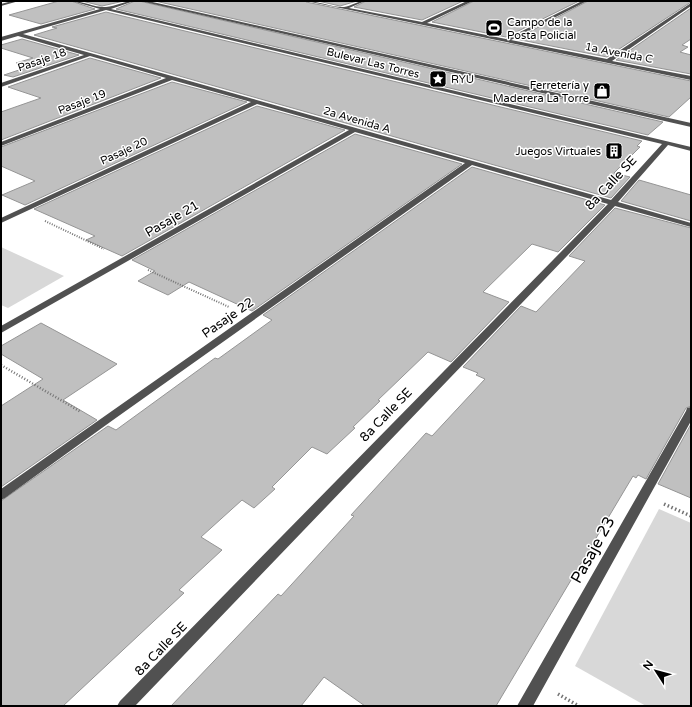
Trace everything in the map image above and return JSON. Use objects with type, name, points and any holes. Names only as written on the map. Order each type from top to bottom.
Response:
[{"type":"street","points":[[1,5],[17,1]]},
{"type":"street","name":"Bulevar Las Torres","points":[[74,1],[691,149]]},
{"type":"street","points":[[1,39],[132,1]]},
{"type":"street","name":"Bulevar Las Torres","points":[[142,1],[689,123]]},
{"type":"street","name":"1a Avenida C","points":[[308,1],[691,78]]},
{"type":"street","points":[[345,8],[363,1]]},
{"type":"street","points":[[422,24],[471,1]]},
{"type":"street","points":[[506,41],[585,1]]},
{"type":"street","points":[[608,61],[691,4]]},
{"type":"street","name":"2a Avenida A","points":[[17,34],[691,225]]},
{"type":"street","name":"Pasaje 18","points":[[1,85],[89,55]]},
{"type":"street","name":"Pasaje 19","points":[[1,144],[171,78]]},
{"type":"street","name":"Pasaje 20","points":[[1,220],[256,102]]},
{"type":"street","name":"Pasaje 21","points":[[1,330],[354,130]]},
{"type":"street","name":"8a Calle SE","points":[[125,706],[521,296],[613,203],[666,143]]},
{"type":"street","name":"Pasaje 22","points":[[1,495],[470,163]]},
{"type":"street","name":"Pasaje 23","points":[[526,706],[691,411]]},
{"type":"path","points":[[1,365],[100,424]]},
{"type":"path","points":[[643,495],[691,516]]},
{"type":"shaded area","points":[[1,247],[64,276],[8,308],[1,305]]},
{"type":"shaded area","points":[[659,509],[691,523],[691,706],[646,706],[575,666]]},
{"type":"building","points":[[59,1],[71,1],[95,9],[41,24],[9,15]]},
{"type":"building","points":[[82,1],[124,1],[102,6]]},
{"type":"building","points":[[135,1],[663,122],[648,135],[116,9]]},
{"type":"building","points":[[155,1],[305,1],[691,81],[691,97],[669,117]]},
{"type":"building","points":[[318,1],[357,1],[340,6]]},
{"type":"building","points":[[366,1],[463,1],[422,20],[354,7]]},
{"type":"building","points":[[474,1],[579,1],[506,37],[432,22]]},
{"type":"building","points":[[588,1],[691,2],[607,57],[516,39]]},
{"type":"building","points":[[691,8],[691,39],[682,45],[688,47],[680,52],[691,55],[691,74],[616,60]]},
{"type":"building","points":[[106,12],[642,141],[637,146],[640,147],[614,173],[630,177],[611,198],[34,35],[57,28],[52,27]]},
{"type":"building","points":[[22,39],[79,55],[13,77],[4,75],[28,67],[16,63],[33,58],[1,48],[1,45]]},
{"type":"building","points":[[90,58],[161,78],[1,140],[1,112],[41,98],[8,87]]},
{"type":"building","points":[[172,82],[247,102],[25,205],[2,195],[35,181],[1,166],[1,147]]},
{"type":"building","points":[[257,106],[345,130],[122,256],[86,240],[95,236],[34,209]]},
{"type":"building","points":[[355,134],[462,164],[252,311],[189,282],[168,295],[138,281],[155,271],[132,260]]},
{"type":"building","points":[[472,167],[605,205],[558,252],[532,244],[483,292],[509,302],[451,362],[428,352],[378,400],[380,401],[353,427],[355,428],[327,454],[312,447],[272,487],[275,489],[254,508],[242,500],[201,537],[222,550],[179,590],[184,593],[63,706],[1,706],[1,501],[108,426],[116,430],[215,358],[218,359],[272,320],[263,315]]},
{"type":"building","points":[[639,180],[691,195],[691,221],[621,201]]},
{"type":"building","points":[[615,208],[691,228],[691,406],[686,408],[646,479],[638,475],[636,478],[633,476],[496,706],[365,706],[324,677],[301,706],[171,706],[278,594],[281,596],[354,516],[351,515],[426,433],[432,436],[485,379],[476,375],[478,373],[463,367],[521,306],[536,312],[585,261],[569,256]]},
{"type":"building","points":[[41,323],[117,364],[63,400],[97,420],[1,487],[1,406],[43,379],[1,354],[1,346]]},
{"type":"building","points":[[691,424],[691,498],[658,484]]},
{"type":"place","name":"Campo de la Posta Policial","points":[[494,28]]},
{"type":"place","name":"RYU","points":[[438,79]]},
{"type":"place","name":"Ferretería y Maderera La Torre","points":[[602,91]]},
{"type":"place","name":"Juegos Virtuales","points":[[614,151]]}]
